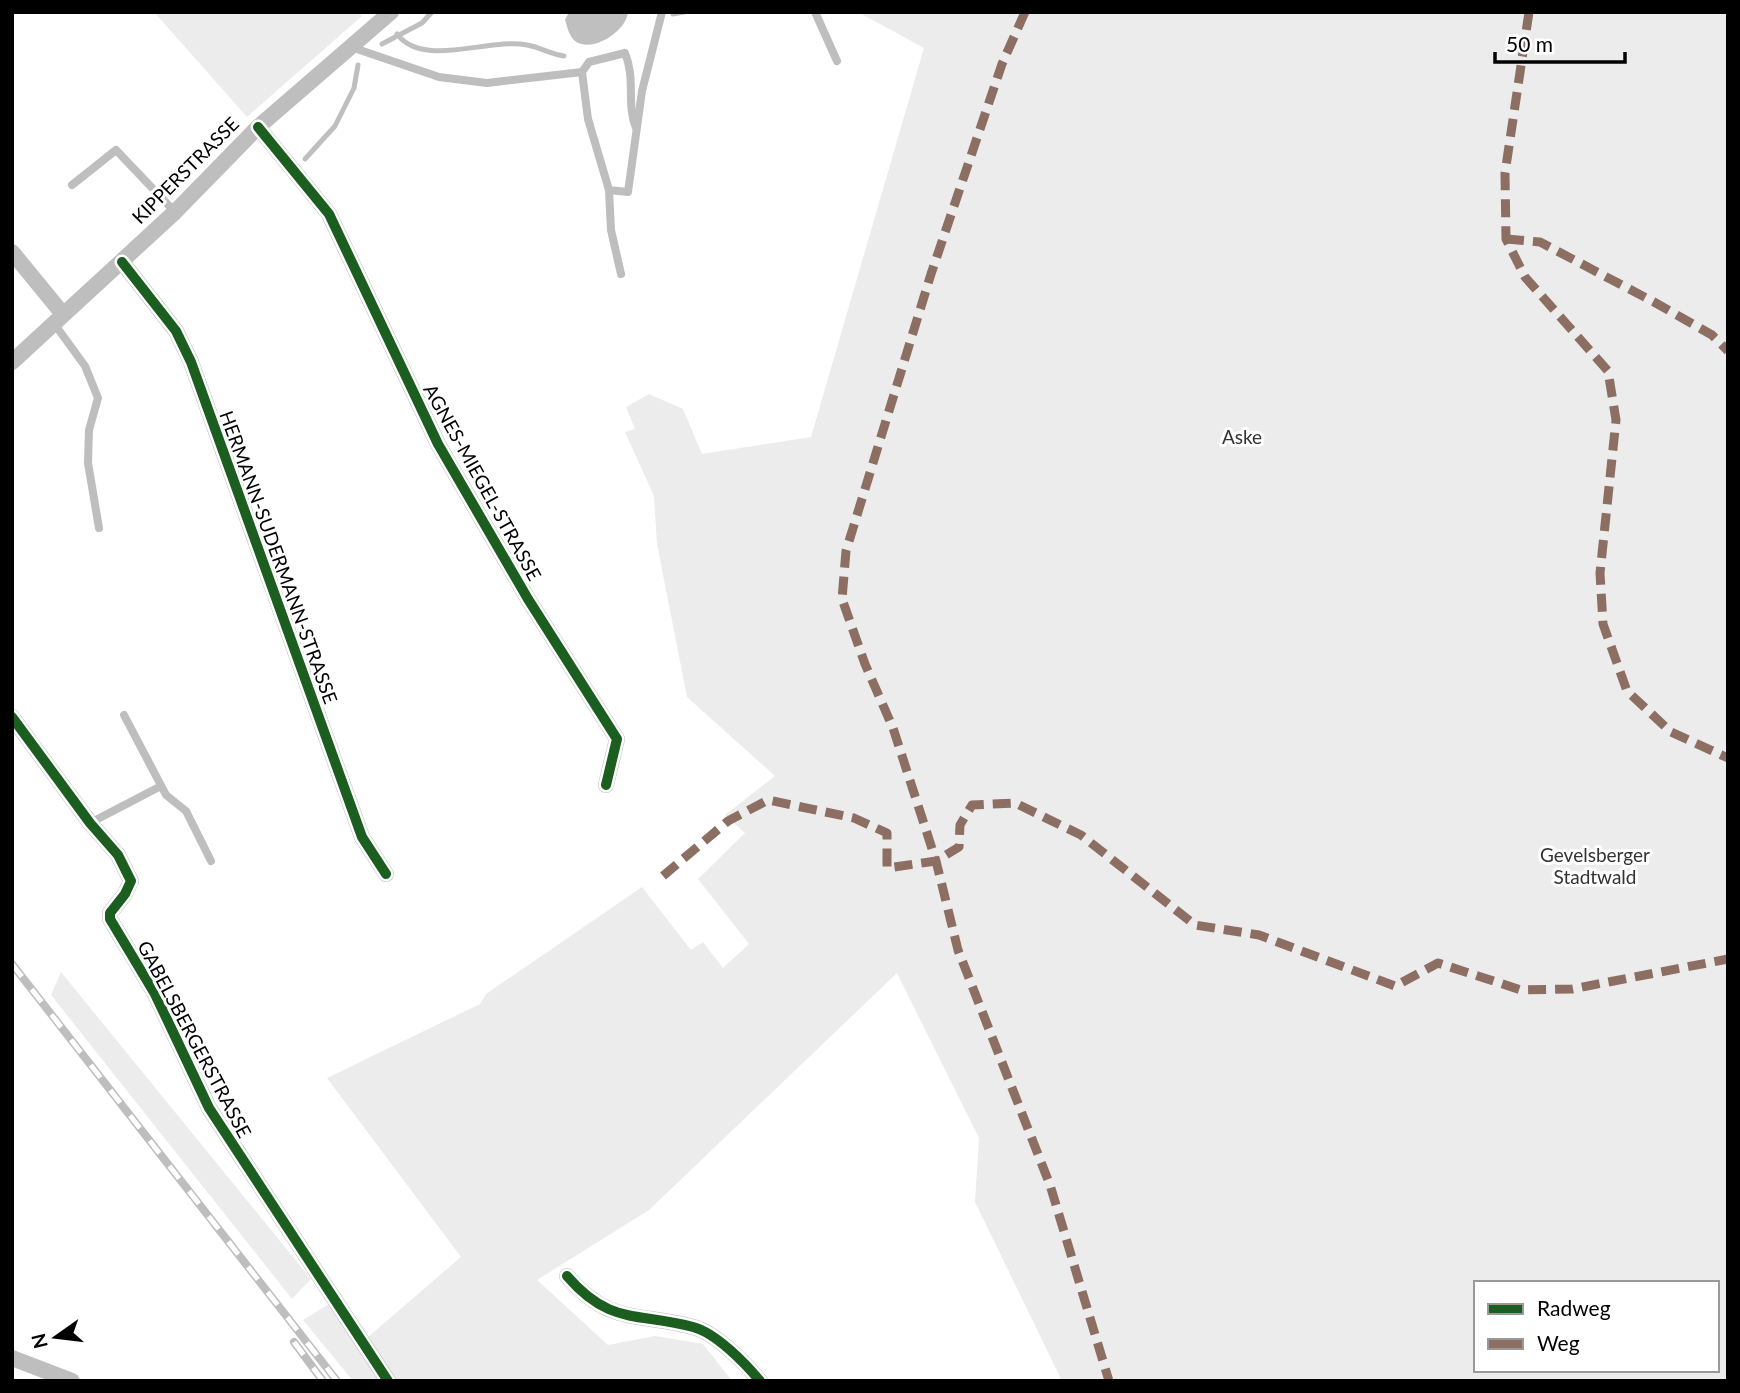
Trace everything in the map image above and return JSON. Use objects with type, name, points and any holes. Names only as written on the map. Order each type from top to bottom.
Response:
[{"type":"street","name":"KIPPERSTRASSE","points":[[12,362],[57,317],[122,262],[175,212],[258,127],[391,12]]},
{"type":"street","name":"AGNES-MIEGEL-STRASSE","points":[[258,127],[329,215],[438,443],[528,599],[617,739],[606,785]]},
{"type":"street","points":[[12,252],[57,317]]},
{"type":"street","name":"HERMANN-SUDERMANN-STRASSE","points":[[122,262],[176,331],[191,362],[362,837],[386,874]]},
{"type":"street","name":"GABELSBERGERSTRASSE","points":[[12,717],[90,822],[118,855],[131,881],[125,894],[110,913],[110,919],[155,994],[209,1108],[388,1381]]},
{"type":"street","points":[[567,1276],[586,1298],[632,1318],[696,1327],[739,1357],[760,1381]]},
{"type":"street","points":[[12,1358],[72,1381]]},
{"type":"lane","points":[[609,190],[628,192],[642,91],[662,12]]},
{"type":"lane","points":[[815,12],[837,61]]},
{"type":"lane","points":[[351,47],[439,77],[487,83],[582,72]]},
{"type":"lane","points":[[621,274],[611,230],[609,190],[588,119],[582,72],[589,62],[625,54],[632,77],[630,114],[637,130]]},
{"type":"lane","points":[[72,185],[116,150],[175,212]]},
{"type":"lane","points":[[57,317],[85,366],[98,398],[89,430],[88,463],[99,528]]},
{"type":"lane","points":[[124,715],[166,795],[186,811],[211,861]]},
{"type":"lane","points":[[90,822],[161,786]]},
{"type":"green space","points":[[154,12],[357,12],[362,16],[247,117]]},
{"type":"green space","name":"Aske","points":[[858,12],[1728,12],[1728,1381],[1062,1381],[975,1202],[979,1138],[897,973],[649,1210],[537,1280],[608,1345],[655,1336],[703,1344],[732,1381],[353,1381],[303,1320],[329,1304],[360,1344],[461,1257],[327,1078],[480,1004],[486,994],[642,887],[691,950],[703,942],[723,968],[749,944],[698,879],[745,833],[725,815],[775,776],[687,697],[657,544],[654,496],[625,432],[635,429],[626,407],[649,394],[683,409],[702,454],[811,437],[924,48]]},
{"type":"green space","points":[[61,972],[311,1279],[292,1299],[51,995]]},
{"type":"shaded area","points":[[569,12],[628,12],[616,33],[599,42],[582,44],[575,41],[568,31],[565,20]]},
{"type":"waterway","points":[[382,44],[422,23],[432,12]]},
{"type":"waterway","points":[[673,14],[684,12]]},
{"type":"waterway","points":[[397,34],[409,44],[423,49],[458,50],[512,44],[532,46],[564,56]]},
{"type":"waterway","points":[[305,159],[335,126],[354,88],[358,65]]},
{"type":"railway","points":[[12,964],[337,1381]]},
{"type":"railway","points":[[294,1342],[323,1381]]},
{"type":"marked path","points":[[1025,12],[1002,64],[931,274],[846,551],[842,599],[865,664],[893,728],[936,861],[958,950],[1050,1185],[1109,1381]]},
{"type":"marked path","points":[[1529,12],[1505,173],[1506,239],[1525,277],[1608,371],[1616,420],[1600,573],[1603,624],[1627,691],[1671,732],[1728,758]]},
{"type":"marked path","points":[[1506,239],[1540,242],[1712,335],[1728,351]]},
{"type":"marked path","points":[[663,876],[728,821],[768,800],[854,818],[887,833],[887,868],[936,861],[959,847],[960,825],[972,805],[1015,803],[1081,835],[1195,925],[1259,935],[1395,986],[1438,963],[1521,990],[1572,989],[1728,959]]},
{"type":"cycle path","points":[[258,127],[329,214],[438,444],[528,599],[617,739],[606,785]]},
{"type":"cycle path","points":[[122,262],[176,331],[191,362],[362,837],[386,874]]},
{"type":"cycle path","points":[[12,717],[90,823],[118,855],[131,881],[125,894],[110,913],[110,919],[155,994],[209,1108],[388,1381]]},
{"type":"cycle path","points":[[567,1276],[597,1303],[611,1310],[702,1330],[730,1350],[760,1381]]},
{"type":"park label","name":"Gevelsberger Stadtwald","points":[[1595,865]]}]
